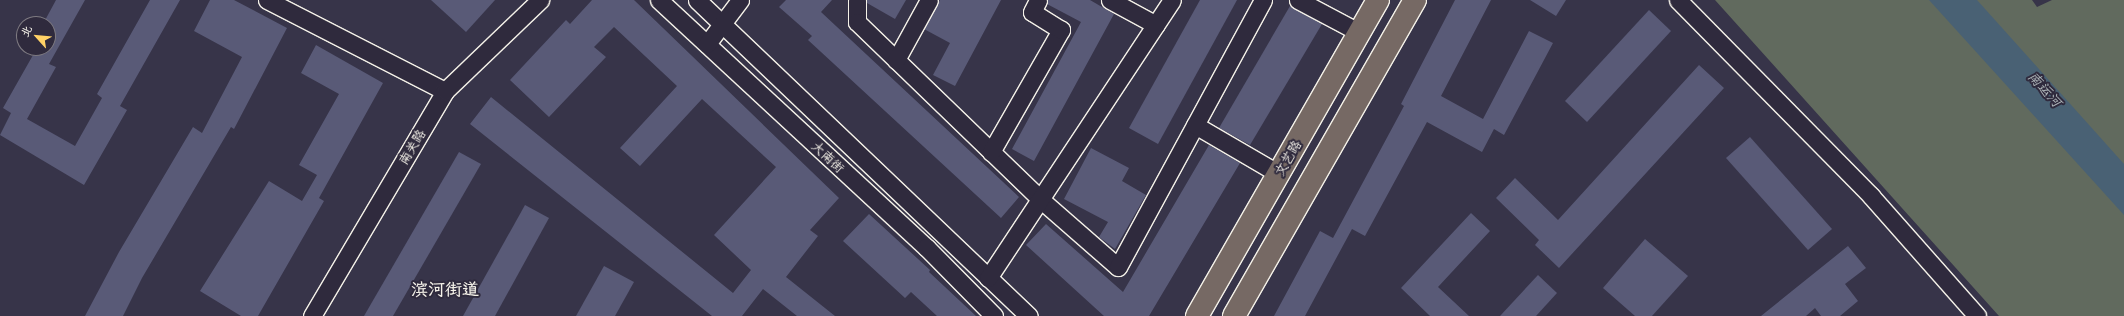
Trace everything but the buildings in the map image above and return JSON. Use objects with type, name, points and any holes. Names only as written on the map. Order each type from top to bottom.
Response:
[{"type":"main road","name":"文艺路","points":[[1198,316],[1378,0]]},
{"type":"main road","points":[[1234,316],[1415,0]]},
{"type":"street","points":[[267,0],[446,91]]},
{"type":"street","name":"南关路","points":[[312,316],[446,91],[540,0]]},
{"type":"street","name":"大南街","points":[[659,0],[926,247],[994,316]]},
{"type":"street","name":"大南街","points":[[697,0],[1029,316]]},
{"type":"street","points":[[707,44],[723,25],[740,0]]},
{"type":"street","points":[[857,0],[856,22],[1040,199],[1118,267],[1263,0]]},
{"type":"street","points":[[896,60],[929,0]]},
{"type":"street","points":[[991,152],[1061,30],[1032,12],[1038,0]]},
{"type":"street","points":[[1110,0],[1156,25]]},
{"type":"street","points":[[988,278],[1172,0]]},
{"type":"street","points":[[1298,0],[1360,33]]},
{"type":"street","points":[[1678,0],[1870,196],[1977,316]]},
{"type":"street","points":[[1195,125],[1279,174]]},
{"type":"green space","points":[[1715,0],[2032,0],[2037,7],[2052,0],[2124,0],[2124,316],[1999,316]]},
{"type":"water","name":"南运河","points":[[1929,0],[1977,0],[2124,164],[2124,215]]},
{"type":"district","name":"滨河街道","points":[[445,289]]}]
